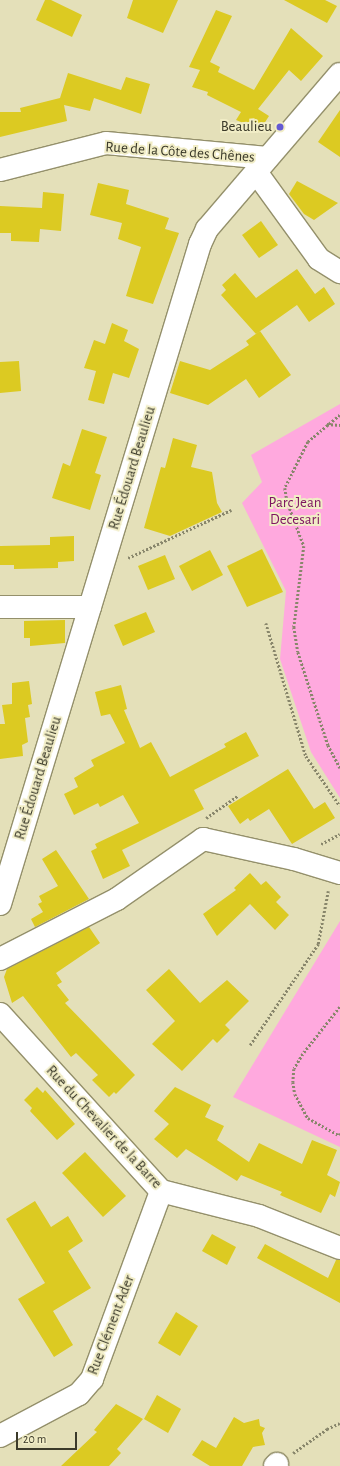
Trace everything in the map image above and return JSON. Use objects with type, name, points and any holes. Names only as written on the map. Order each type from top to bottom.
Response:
[{"type":"street","name":"Rue Édouard Beaulieu","points":[[0,904],[200,244],[207,229],[340,74]]},
{"type":"street","name":"Rue de la Côte des Chênes","points":[[0,170],[106,143],[262,165]]},
{"type":"street","points":[[262,165],[319,259],[340,272]]},
{"type":"street","points":[[0,607],[90,607]]},
{"type":"street","points":[[0,959],[117,899],[203,839],[294,859],[337,872]]},
{"type":"street","name":"Rue du Chevalier de la Barre","points":[[0,1014],[161,1191],[259,1216],[340,1248]]},
{"type":"street","name":"Rue Clément Ader","points":[[0,1436],[79,1394],[92,1379],[161,1191]]},
{"type":"path","points":[[340,415],[326,424],[308,442],[285,488],[287,501],[304,546],[294,627],[298,652],[328,746],[340,768]]},
{"type":"path","points":[[326,424],[340,425]]},
{"type":"path","points":[[101,570],[231,510]]},
{"type":"path","points":[[266,623],[306,756],[340,806]]},
{"type":"path","points":[[203,839],[199,823],[238,796]]},
{"type":"path","points":[[250,1045],[318,944],[337,872]]},
{"type":"path","points":[[340,1007],[303,1054],[294,1069],[292,1082],[300,1106],[308,1118],[339,1135],[340,1132]]},
{"type":"path","points":[[276,1465],[327,1429],[340,1423]]},
{"type":"green space","name":"Parc Jean Decesari","points":[[340,404],[340,798],[311,752],[280,659],[286,591],[242,503],[262,482],[251,455]]},
{"type":"green space","points":[[340,921],[340,1147],[233,1097]]},
{"type":"building","points":[[45,0],[51,0],[82,15],[72,37],[36,20]]},
{"type":"building","points":[[133,0],[178,0],[163,33],[127,18]]},
{"type":"building","points":[[284,0],[325,0],[337,6],[327,23]]},
{"type":"building","points":[[216,10],[232,16],[210,62],[220,67],[218,72],[254,90],[291,28],[323,56],[301,81],[289,70],[258,109],[269,116],[260,130],[236,120],[241,112],[207,95],[208,92],[192,87],[200,70],[189,67]]},
{"type":"building","points":[[68,73],[121,90],[126,77],[150,84],[141,114],[94,98],[90,111],[64,105],[67,121],[0,137],[0,112],[21,112],[20,108],[60,98]]},
{"type":"building","points":[[340,110],[340,157],[318,142]]},
{"type":"building","points":[[297,181],[338,203],[314,220],[304,214],[289,194]]},
{"type":"building","points":[[98,183],[129,190],[126,204],[169,218],[165,229],[179,233],[153,304],[126,296],[141,247],[118,239],[122,223],[90,215]]},
{"type":"building","points":[[43,192],[64,194],[61,231],[40,229],[39,242],[11,241],[11,233],[0,233],[0,206],[42,208]]},
{"type":"building","points":[[261,221],[278,245],[259,258],[242,235]]},
{"type":"building","points":[[297,269],[315,294],[324,287],[335,304],[309,322],[297,305],[256,334],[221,295],[226,290],[222,285],[235,273],[256,298]]},
{"type":"building","points":[[112,323],[128,330],[124,341],[139,349],[129,378],[113,373],[104,404],[88,400],[96,371],[84,368],[94,340],[105,344]]},
{"type":"building","points":[[260,331],[291,375],[259,398],[246,379],[208,405],[170,393],[180,361],[210,370],[249,345],[246,341]]},
{"type":"building","points":[[19,361],[21,391],[0,393],[0,362]]},
{"type":"building","points":[[82,429],[107,437],[95,473],[101,475],[90,510],[52,498],[63,463],[70,466]]},
{"type":"building","points":[[173,438],[197,445],[191,467],[212,472],[217,503],[222,512],[170,536],[144,528],[161,467],[165,468]]},
{"type":"building","points":[[74,536],[74,561],[58,562],[58,568],[14,569],[14,565],[0,565],[0,546],[50,545],[50,537]]},
{"type":"building","points":[[262,549],[283,592],[247,607],[227,566]]},
{"type":"building","points":[[210,550],[223,575],[192,591],[179,566]]},
{"type":"building","points":[[165,555],[175,579],[148,590],[138,566]]},
{"type":"building","points":[[146,612],[155,632],[123,646],[114,625]]},
{"type":"building","points":[[65,620],[65,643],[30,646],[30,638],[24,638],[24,621]]},
{"type":"building","points":[[29,681],[32,704],[28,705],[30,717],[25,718],[28,742],[22,745],[23,756],[0,759],[0,724],[5,724],[2,705],[12,704],[12,683]]},
{"type":"building","points":[[121,685],[127,709],[124,710],[140,748],[151,742],[170,777],[226,747],[224,744],[246,732],[259,756],[194,790],[204,809],[122,850],[130,866],[103,879],[91,851],[97,848],[95,844],[139,823],[123,795],[100,807],[98,803],[74,815],[64,794],[78,787],[74,778],[94,766],[91,760],[125,743],[110,714],[101,716],[95,692]]},
{"type":"building","points":[[288,769],[314,809],[325,802],[335,818],[292,844],[269,809],[250,821],[248,818],[240,824],[228,806]]},
{"type":"building","points":[[56,850],[89,899],[35,927],[31,919],[43,912],[38,904],[42,902],[39,896],[58,886],[42,859]]},
{"type":"building","points":[[250,873],[261,885],[266,881],[281,897],[276,902],[289,915],[275,930],[250,904],[217,936],[203,914],[236,890],[234,888]]},
{"type":"building","points":[[89,927],[100,943],[56,973],[62,982],[57,985],[69,1000],[65,1003],[135,1075],[116,1094],[114,1092],[109,1097],[92,1080],[98,1075],[76,1053],[71,1057],[23,996],[12,1003],[4,977],[7,969]]},
{"type":"building","points":[[169,969],[200,1003],[227,980],[249,1001],[225,1025],[230,1030],[217,1043],[213,1039],[182,1071],[152,1044],[175,1021],[146,990]]},
{"type":"building","points":[[37,1087],[43,1093],[45,1090],[75,1124],[57,1140],[30,1111],[32,1108],[24,1100]]},
{"type":"building","points":[[175,1087],[211,1105],[205,1117],[224,1126],[217,1140],[249,1162],[259,1143],[302,1164],[312,1140],[337,1150],[327,1175],[340,1182],[335,1197],[330,1194],[321,1213],[280,1195],[282,1192],[241,1175],[237,1181],[186,1149],[177,1158],[154,1139],[169,1124],[154,1111]]},
{"type":"building","points":[[85,1152],[126,1196],[103,1217],[62,1173]]},
{"type":"building","points":[[35,1201],[51,1227],[68,1216],[83,1241],[68,1251],[91,1288],[53,1311],[73,1345],[54,1357],[18,1299],[45,1283],[6,1219]]},
{"type":"building","points":[[212,1234],[236,1247],[227,1265],[202,1251]]},
{"type":"building","points":[[265,1244],[328,1278],[336,1260],[340,1260],[340,1303],[257,1258]]},
{"type":"building","points":[[176,1312],[198,1326],[180,1356],[158,1343]]},
{"type":"building","points":[[157,1395],[181,1409],[168,1433],[144,1419]]},
{"type":"building","points":[[116,1404],[143,1419],[117,1449],[121,1453],[109,1466],[61,1466],[97,1432],[94,1430]]},
{"type":"building","points":[[234,1417],[244,1423],[259,1419],[260,1426],[265,1428],[262,1433],[265,1445],[253,1447],[242,1466],[210,1466],[192,1455],[202,1440],[216,1448]]},
{"type":"place","name":"Beaulieu","points":[[280,127]]}]
